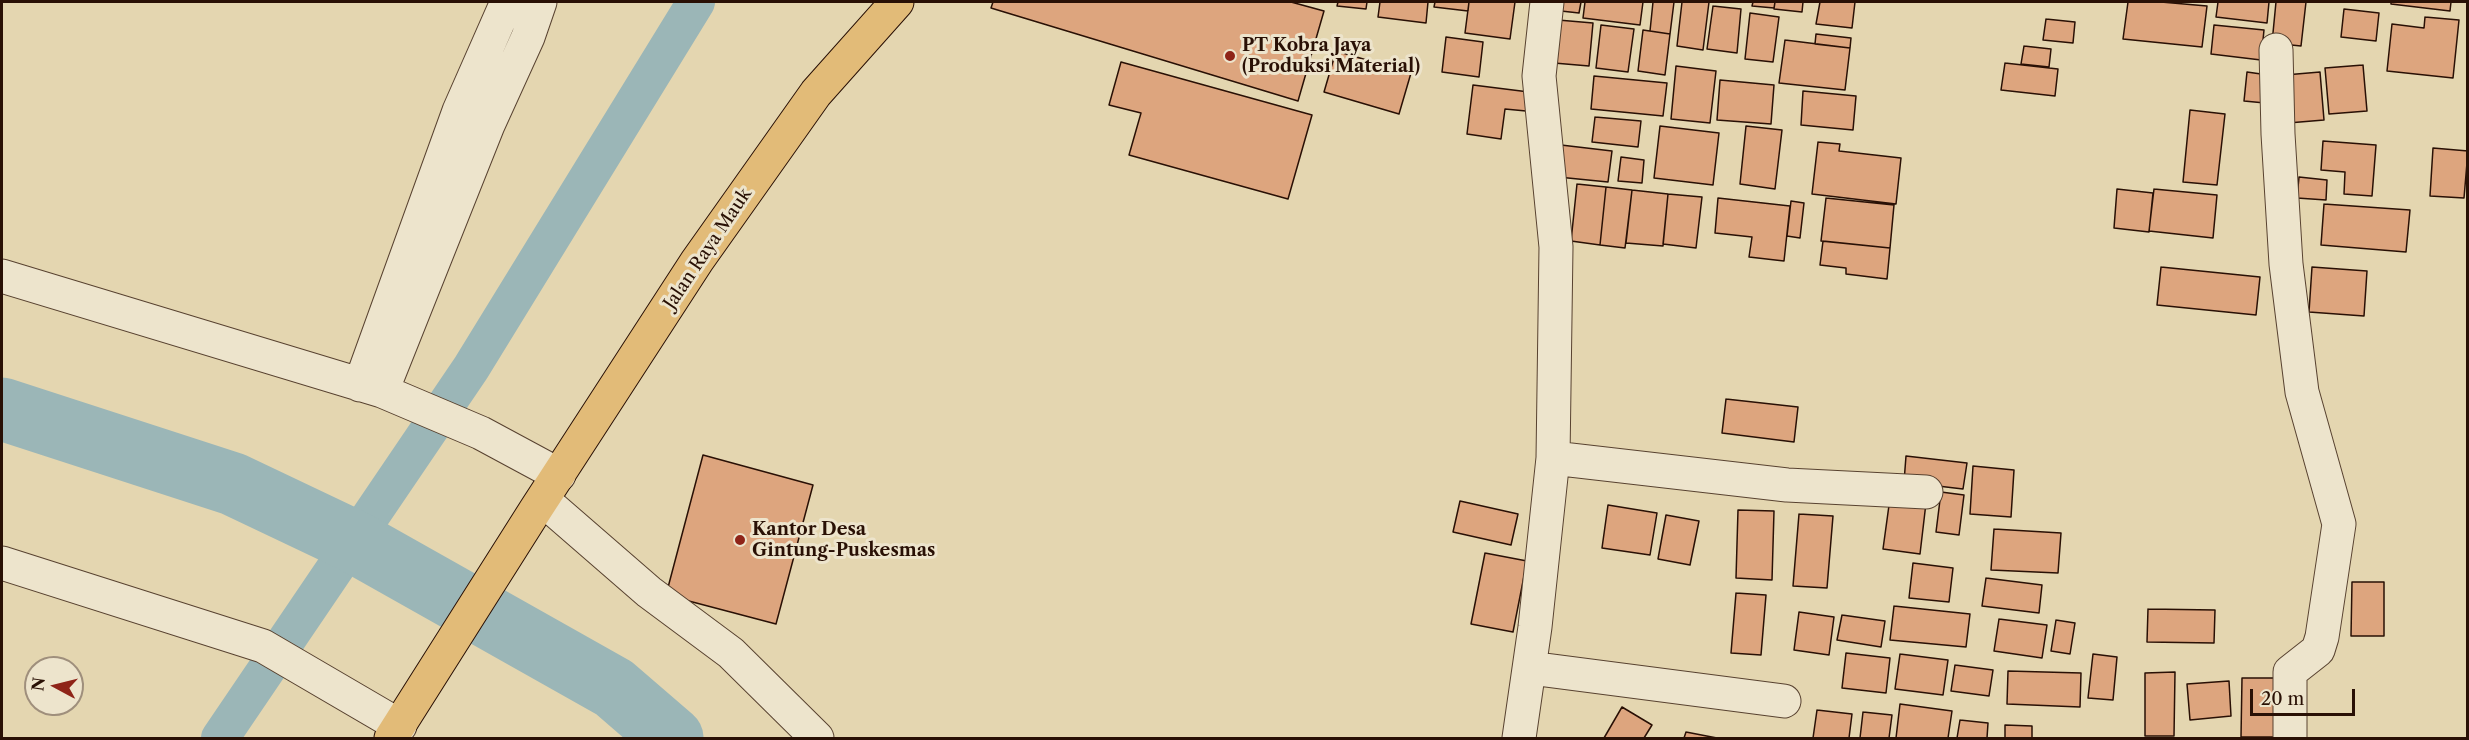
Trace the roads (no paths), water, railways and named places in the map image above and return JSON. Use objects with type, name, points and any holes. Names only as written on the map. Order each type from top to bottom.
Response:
[{"type":"main road","name":"Jalan Raya Mauk","points":[[400,725],[697,261],[816,93],[897,2]]},
{"type":"street","points":[[371,388],[459,111],[511,22],[540,2]]},
{"type":"street","points":[[1519,738],[1530,668],[1553,458],[1556,247],[1539,76],[1547,2]]},
{"type":"street","points":[[2276,50],[2278,134],[2286,264],[2302,392],[2339,524],[2322,637],[2318,650],[2290,672],[2290,738]]},
{"type":"street","points":[[2,276],[371,388],[420,406],[482,434],[649,592],[731,653],[817,738]]},
{"type":"street","points":[[1553,458],[1787,485],[1926,492]]},
{"type":"street","points":[[2,563],[263,646],[400,725]]},
{"type":"street","points":[[1530,668],[1784,701]]},
{"type":"waterway","points":[[220,738],[471,368],[696,2]]},
{"type":"waterway","points":[[2,409],[233,484],[353,541],[614,688],[672,738]]},
{"type":"place","name":"PT Kobra Jaya (Produksi Material)","points":[[1230,56]]},
{"type":"place","name":"Kantor Desa Gintung-Puskesmas","points":[[740,540]]}]
